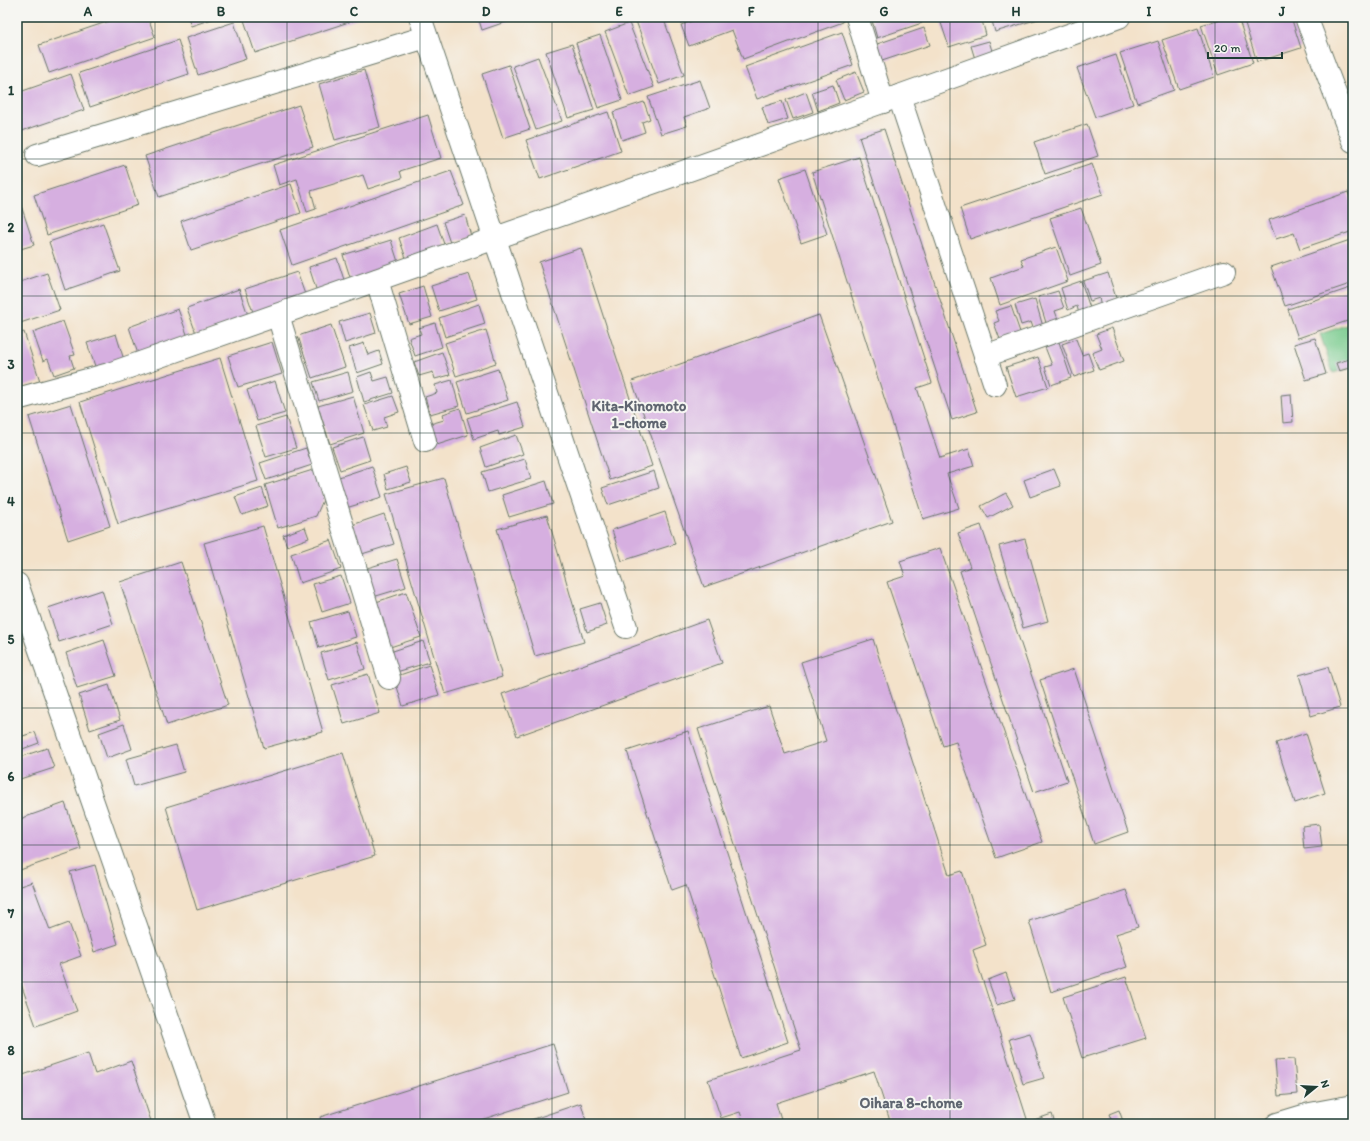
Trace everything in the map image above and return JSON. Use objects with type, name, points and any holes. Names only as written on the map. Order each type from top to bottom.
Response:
[{"type":"street","points":[[857,17],[891,99],[995,385]]},
{"type":"street","points":[[17,399],[109,374],[891,99],[1119,17]]},
{"type":"street","points":[[1306,17],[1353,141]]},
{"type":"street","points":[[37,155],[423,27],[626,627]]},
{"type":"street","points":[[985,356],[1224,272]]},
{"type":"street","points":[[377,280],[425,441]]},
{"type":"street","points":[[278,315],[389,678]]},
{"type":"street","points":[[17,584],[205,1124]]},
{"type":"street","points":[[1277,1124],[1310,1114],[1353,1106]]},
{"type":"green space","points":[[1353,323],[1353,367],[1333,373],[1320,334]]},
{"type":"building","points":[[121,17],[148,17],[155,37],[49,73],[39,45]]},
{"type":"building","points":[[188,17],[218,17],[191,26]]},
{"type":"building","points":[[253,17],[364,17],[255,53],[244,20]]},
{"type":"building","points":[[478,17],[520,17],[482,30]]},
{"type":"building","points":[[648,17],[663,17],[684,75],[659,84],[636,21]]},
{"type":"building","points":[[703,17],[841,17],[843,22],[743,59],[732,30],[689,46],[681,25]]},
{"type":"building","points":[[871,17],[920,17],[922,23],[877,38]]},
{"type":"building","points":[[939,17],[981,17],[986,35],[949,47]]},
{"type":"building","points":[[991,17],[1045,17],[995,32]]},
{"type":"building","points":[[1227,17],[1238,17],[1253,63],[1218,75],[1201,25]]},
{"type":"building","points":[[1243,17],[1291,17],[1301,48],[1257,62]]},
{"type":"building","points":[[234,22],[246,59],[198,75],[186,38]]},
{"type":"building","points":[[629,23],[654,87],[629,96],[605,32]]},
{"type":"building","points":[[924,28],[930,45],[882,61],[877,44]]},
{"type":"building","points":[[1198,28],[1214,77],[1179,89],[1162,40]]},
{"type":"building","points":[[842,32],[853,65],[757,99],[745,67]]},
{"type":"building","points":[[600,35],[622,100],[598,108],[576,43]]},
{"type":"building","points":[[178,40],[189,74],[90,107],[79,73]]},
{"type":"building","points":[[989,41],[993,54],[975,59],[971,46]]},
{"type":"building","points":[[1158,41],[1174,90],[1137,103],[1120,53]]},
{"type":"building","points":[[572,44],[594,110],[568,118],[546,52]]},
{"type":"building","points":[[1116,55],[1133,104],[1095,117],[1077,68]]},
{"type":"building","points":[[538,57],[562,121],[536,130],[513,66]]},
{"type":"building","points":[[509,65],[530,129],[503,138],[482,74]]},
{"type":"building","points":[[364,70],[380,127],[335,140],[319,84]]},
{"type":"building","points":[[856,72],[864,92],[844,100],[836,80]]},
{"type":"building","points":[[71,74],[84,110],[19,132],[17,125],[17,93]]},
{"type":"building","points":[[700,80],[710,108],[684,117],[687,126],[661,134],[648,97]]},
{"type":"building","points":[[833,85],[839,103],[818,111],[812,92]]},
{"type":"building","points":[[806,92],[813,112],[793,119],[786,100]]},
{"type":"building","points":[[782,101],[788,119],[768,125],[762,107]]},
{"type":"building","points":[[644,102],[650,119],[642,122],[645,132],[622,140],[613,112]]},
{"type":"building","points":[[299,105],[313,147],[159,197],[145,156]]},
{"type":"building","points":[[608,112],[621,151],[540,179],[526,140]]},
{"type":"building","points":[[428,115],[441,158],[400,171],[402,178],[368,189],[363,175],[311,191],[316,209],[307,212],[297,179],[279,185],[273,165]]},
{"type":"building","points":[[1087,124],[1098,156],[1045,174],[1034,142]]},
{"type":"building","points":[[884,129],[977,412],[952,420],[859,137]]},
{"type":"building","points":[[859,157],[932,383],[917,388],[940,458],[969,449],[974,466],[947,474],[959,508],[923,519],[812,172]]},
{"type":"building","points":[[1092,164],[1103,194],[970,239],[960,208]]},
{"type":"building","points":[[125,165],[138,205],[47,235],[34,195]]},
{"type":"building","points":[[805,169],[827,234],[801,243],[779,178]]},
{"type":"building","points":[[451,171],[464,205],[292,265],[280,230]]},
{"type":"building","points":[[291,184],[301,213],[191,250],[181,221]]},
{"type":"building","points":[[1348,192],[1353,205],[1353,231],[1300,249],[1294,233],[1276,239],[1269,220]]},
{"type":"building","points":[[17,193],[34,245],[17,250]]},
{"type":"building","points":[[1081,208],[1101,265],[1070,276],[1050,218]]},
{"type":"building","points":[[465,215],[471,236],[450,243],[443,222]]},
{"type":"building","points":[[103,223],[120,271],[65,290],[49,242]]},
{"type":"building","points":[[437,224],[445,247],[407,261],[399,238]]},
{"type":"building","points":[[1353,239],[1353,283],[1285,306],[1271,267]]},
{"type":"building","points":[[391,240],[399,265],[351,280],[343,255]]},
{"type":"building","points":[[1056,247],[1068,281],[1000,305],[991,278],[1024,266],[1021,259]]},
{"type":"building","points":[[581,248],[652,466],[610,480],[539,262]]},
{"type":"building","points":[[337,258],[346,286],[318,295],[309,267]]},
{"type":"building","points":[[297,272],[307,300],[255,318],[245,289]]},
{"type":"building","points":[[47,273],[60,310],[17,324],[17,283]]},
{"type":"building","points":[[1108,273],[1118,304],[1102,309],[1099,298],[1090,301],[1083,281]]},
{"type":"building","points":[[469,274],[477,299],[439,311],[431,286]]},
{"type":"building","points":[[1081,281],[1092,314],[1080,318],[1077,306],[1068,310],[1061,288]]},
{"type":"building","points":[[423,286],[432,317],[409,324],[399,294]]},
{"type":"building","points":[[1353,287],[1353,319],[1298,338],[1288,309]]},
{"type":"building","points":[[239,289],[249,318],[197,336],[187,308]]},
{"type":"building","points":[[1058,291],[1064,308],[1055,311],[1059,322],[1047,326],[1038,297]]},
{"type":"building","points":[[1035,299],[1044,330],[1035,333],[1031,322],[1021,325],[1015,305]]},
{"type":"building","points":[[479,304],[485,324],[445,337],[439,318]]},
{"type":"building","points":[[1011,306],[1021,335],[1001,342],[994,323],[999,321],[995,311]]},
{"type":"building","points":[[178,309],[189,340],[139,357],[129,327]]},
{"type":"building","points":[[370,313],[376,333],[345,343],[339,322]]},
{"type":"building","points":[[819,315],[892,521],[704,587],[632,381]]},
{"type":"building","points":[[63,321],[75,355],[70,356],[74,368],[54,375],[48,359],[43,361],[33,332]]},
{"type":"building","points":[[435,323],[442,347],[415,356],[409,338],[421,334],[419,328]]},
{"type":"building","points":[[331,325],[345,367],[312,378],[298,336]]},
{"type":"building","points":[[1112,328],[1124,361],[1099,370],[1092,353],[1102,349],[1096,334]]},
{"type":"building","points":[[486,330],[496,363],[456,376],[445,343]]},
{"type":"building","points":[[24,332],[40,381],[17,388],[17,334]]},
{"type":"building","points":[[116,334],[124,360],[96,369],[87,343]]},
{"type":"building","points":[[1315,338],[1326,374],[1306,380],[1294,344]]},
{"type":"building","points":[[1076,339],[1082,355],[1088,353],[1094,370],[1074,377],[1062,344]]},
{"type":"building","points":[[272,342],[282,374],[238,387],[228,356]]},
{"type":"building","points":[[1059,342],[1071,378],[1051,385],[1045,367],[1052,365],[1045,347]]},
{"type":"building","points":[[364,343],[368,355],[379,351],[383,364],[357,373],[349,348]]},
{"type":"building","points":[[442,352],[450,375],[435,379],[433,372],[419,376],[414,362]]},
{"type":"building","points":[[1038,357],[1048,387],[1016,397],[1006,367]]},
{"type":"building","points":[[220,358],[258,481],[118,524],[80,402]]},
{"type":"building","points":[[1353,358],[1353,367],[1339,371],[1336,363]]},
{"type":"building","points":[[498,369],[508,400],[467,413],[457,382]]},
{"type":"building","points":[[348,372],[353,391],[319,401],[313,382]]},
{"type":"building","points":[[371,372],[374,381],[388,377],[393,393],[364,402],[357,377]]},
{"type":"building","points":[[452,380],[459,406],[430,414],[425,397],[437,393],[435,385]]},
{"type":"building","points":[[275,381],[285,413],[257,421],[247,390]]},
{"type":"building","points":[[1291,394],[1293,422],[1283,423],[1281,395]]},
{"type":"building","points":[[353,396],[364,433],[330,444],[318,406]]},
{"type":"building","points":[[393,396],[399,412],[384,417],[387,427],[373,431],[364,405]]},
{"type":"building","points":[[517,402],[525,427],[499,435],[498,431],[474,439],[467,418]]},
{"type":"building","points":[[71,404],[110,526],[68,540],[29,417]]},
{"type":"building","points":[[460,408],[468,435],[437,445],[430,424],[444,420],[443,414]]},
{"type":"building","points":[[286,417],[296,448],[266,457],[256,426]]},
{"type":"building","points":[[516,435],[523,454],[486,467],[480,448]]},
{"type":"building","points":[[363,437],[370,460],[340,470],[332,447]]},
{"type":"building","points":[[306,448],[312,465],[266,480],[260,463]]},
{"type":"building","points":[[525,459],[531,479],[488,492],[482,472]]},
{"type":"building","points":[[372,466],[382,497],[346,508],[336,478]]},
{"type":"building","points":[[406,467],[411,482],[388,489],[384,474]]},
{"type":"building","points":[[316,469],[324,498],[316,516],[278,528],[265,485]]},
{"type":"building","points":[[1054,469],[1061,486],[1030,497],[1024,480]]},
{"type":"building","points":[[654,471],[659,488],[608,505],[602,488]]},
{"type":"building","points":[[444,478],[502,677],[445,694],[386,494]]},
{"type":"building","points":[[546,481],[553,504],[509,517],[502,495]]},
{"type":"building","points":[[262,488],[268,506],[242,515],[235,497]]},
{"type":"building","points":[[1006,493],[1013,505],[988,518],[981,506]]},
{"type":"building","points":[[665,512],[675,544],[622,561],[612,530]]},
{"type":"building","points":[[384,514],[394,544],[362,554],[352,525]]},
{"type":"building","points":[[547,515],[584,642],[535,656],[497,529]]},
{"type":"building","points":[[981,525],[1067,781],[1034,792],[960,571],[970,567],[958,533]]},
{"type":"building","points":[[263,526],[323,732],[264,748],[204,543]]},
{"type":"building","points":[[305,527],[309,538],[287,546],[283,535]]},
{"type":"building","points":[[1025,539],[1048,621],[1023,628],[999,546]]},
{"type":"building","points":[[331,540],[341,569],[300,583],[291,554]]},
{"type":"building","points":[[940,548],[1042,842],[996,858],[956,742],[943,746],[887,582],[905,576],[900,561]]},
{"type":"building","points":[[397,559],[406,587],[373,597],[364,569]]},
{"type":"building","points":[[181,562],[228,705],[167,725],[120,582]]},
{"type":"building","points":[[341,576],[350,603],[322,612],[313,584]]},
{"type":"building","points":[[102,590],[113,624],[59,642],[48,608]]},
{"type":"building","points":[[406,592],[421,637],[387,648],[373,603]]},
{"type":"building","points":[[600,603],[607,625],[587,632],[580,609]]},
{"type":"building","points":[[348,611],[356,637],[319,648],[311,622]]},
{"type":"building","points":[[707,620],[722,663],[517,736],[502,694]]},
{"type":"building","points":[[873,639],[949,875],[962,871],[986,945],[973,950],[1028,1122],[1052,1114],[1055,1124],[891,1124],[874,1071],[776,1103],[781,1120],[768,1124],[744,1124],[740,1112],[721,1118],[708,1080],[801,1050],[698,729],[769,706],[785,754],[826,741],[801,662]]},
{"type":"building","points":[[104,640],[116,676],[77,688],[66,653]]},
{"type":"building","points":[[423,641],[430,662],[393,673],[387,653]]},
{"type":"building","points":[[357,642],[365,669],[329,680],[321,653]]},
{"type":"building","points":[[429,665],[439,695],[403,706],[394,677]]},
{"type":"building","points":[[1328,667],[1340,707],[1311,716],[1299,675]]},
{"type":"building","points":[[1074,669],[1128,832],[1094,844],[1040,680]]},
{"type":"building","points":[[368,674],[380,713],[344,724],[332,685]]},
{"type":"building","points":[[109,685],[120,720],[90,730],[79,695]]},
{"type":"building","points":[[124,724],[132,749],[107,758],[99,733]]},
{"type":"building","points":[[688,731],[788,1042],[741,1058],[686,885],[672,890],[627,751]]},
{"type":"building","points":[[35,732],[39,743],[17,751],[17,738]]},
{"type":"building","points":[[1306,733],[1325,793],[1295,803],[1276,743]]},
{"type":"building","points":[[176,745],[184,772],[134,786],[126,759]]},
{"type":"building","points":[[47,748],[54,768],[17,780],[17,758]]},
{"type":"building","points":[[343,753],[375,856],[197,910],[166,807]]},
{"type":"building","points":[[65,803],[81,849],[17,871],[17,820]]},
{"type":"building","points":[[1319,824],[1322,847],[1304,849],[1302,826]]},
{"type":"building","points":[[95,865],[118,944],[94,952],[70,872]]},
{"type":"building","points":[[32,882],[50,930],[69,923],[81,956],[59,964],[77,1011],[36,1026],[17,973],[17,887]]},
{"type":"building","points":[[1126,890],[1138,927],[1116,934],[1127,967],[1051,992],[1029,921]]},
{"type":"building","points":[[1006,973],[1015,999],[997,1005],[988,980]]},
{"type":"building","points":[[1126,977],[1146,1038],[1082,1058],[1063,997]]},
{"type":"building","points":[[1030,1033],[1044,1078],[1023,1084],[1009,1039]]},
{"type":"building","points":[[553,1044],[568,1092],[468,1124],[322,1124],[320,1117]]},
{"type":"building","points":[[88,1053],[95,1074],[131,1061],[152,1124],[17,1124],[17,1077]]},
{"type":"building","points":[[1294,1059],[1297,1094],[1278,1096],[1275,1060]]},
{"type":"building","points":[[581,1103],[587,1124],[519,1124]]},
{"type":"building","points":[[1119,1110],[1124,1124],[1113,1124],[1109,1114]]},
{"type":"district","name":"Kita-Kinomoto 1-chome","points":[[639,414]]},
{"type":"district","name":"Oihara 8-chome","points":[[911,1103]]}]
